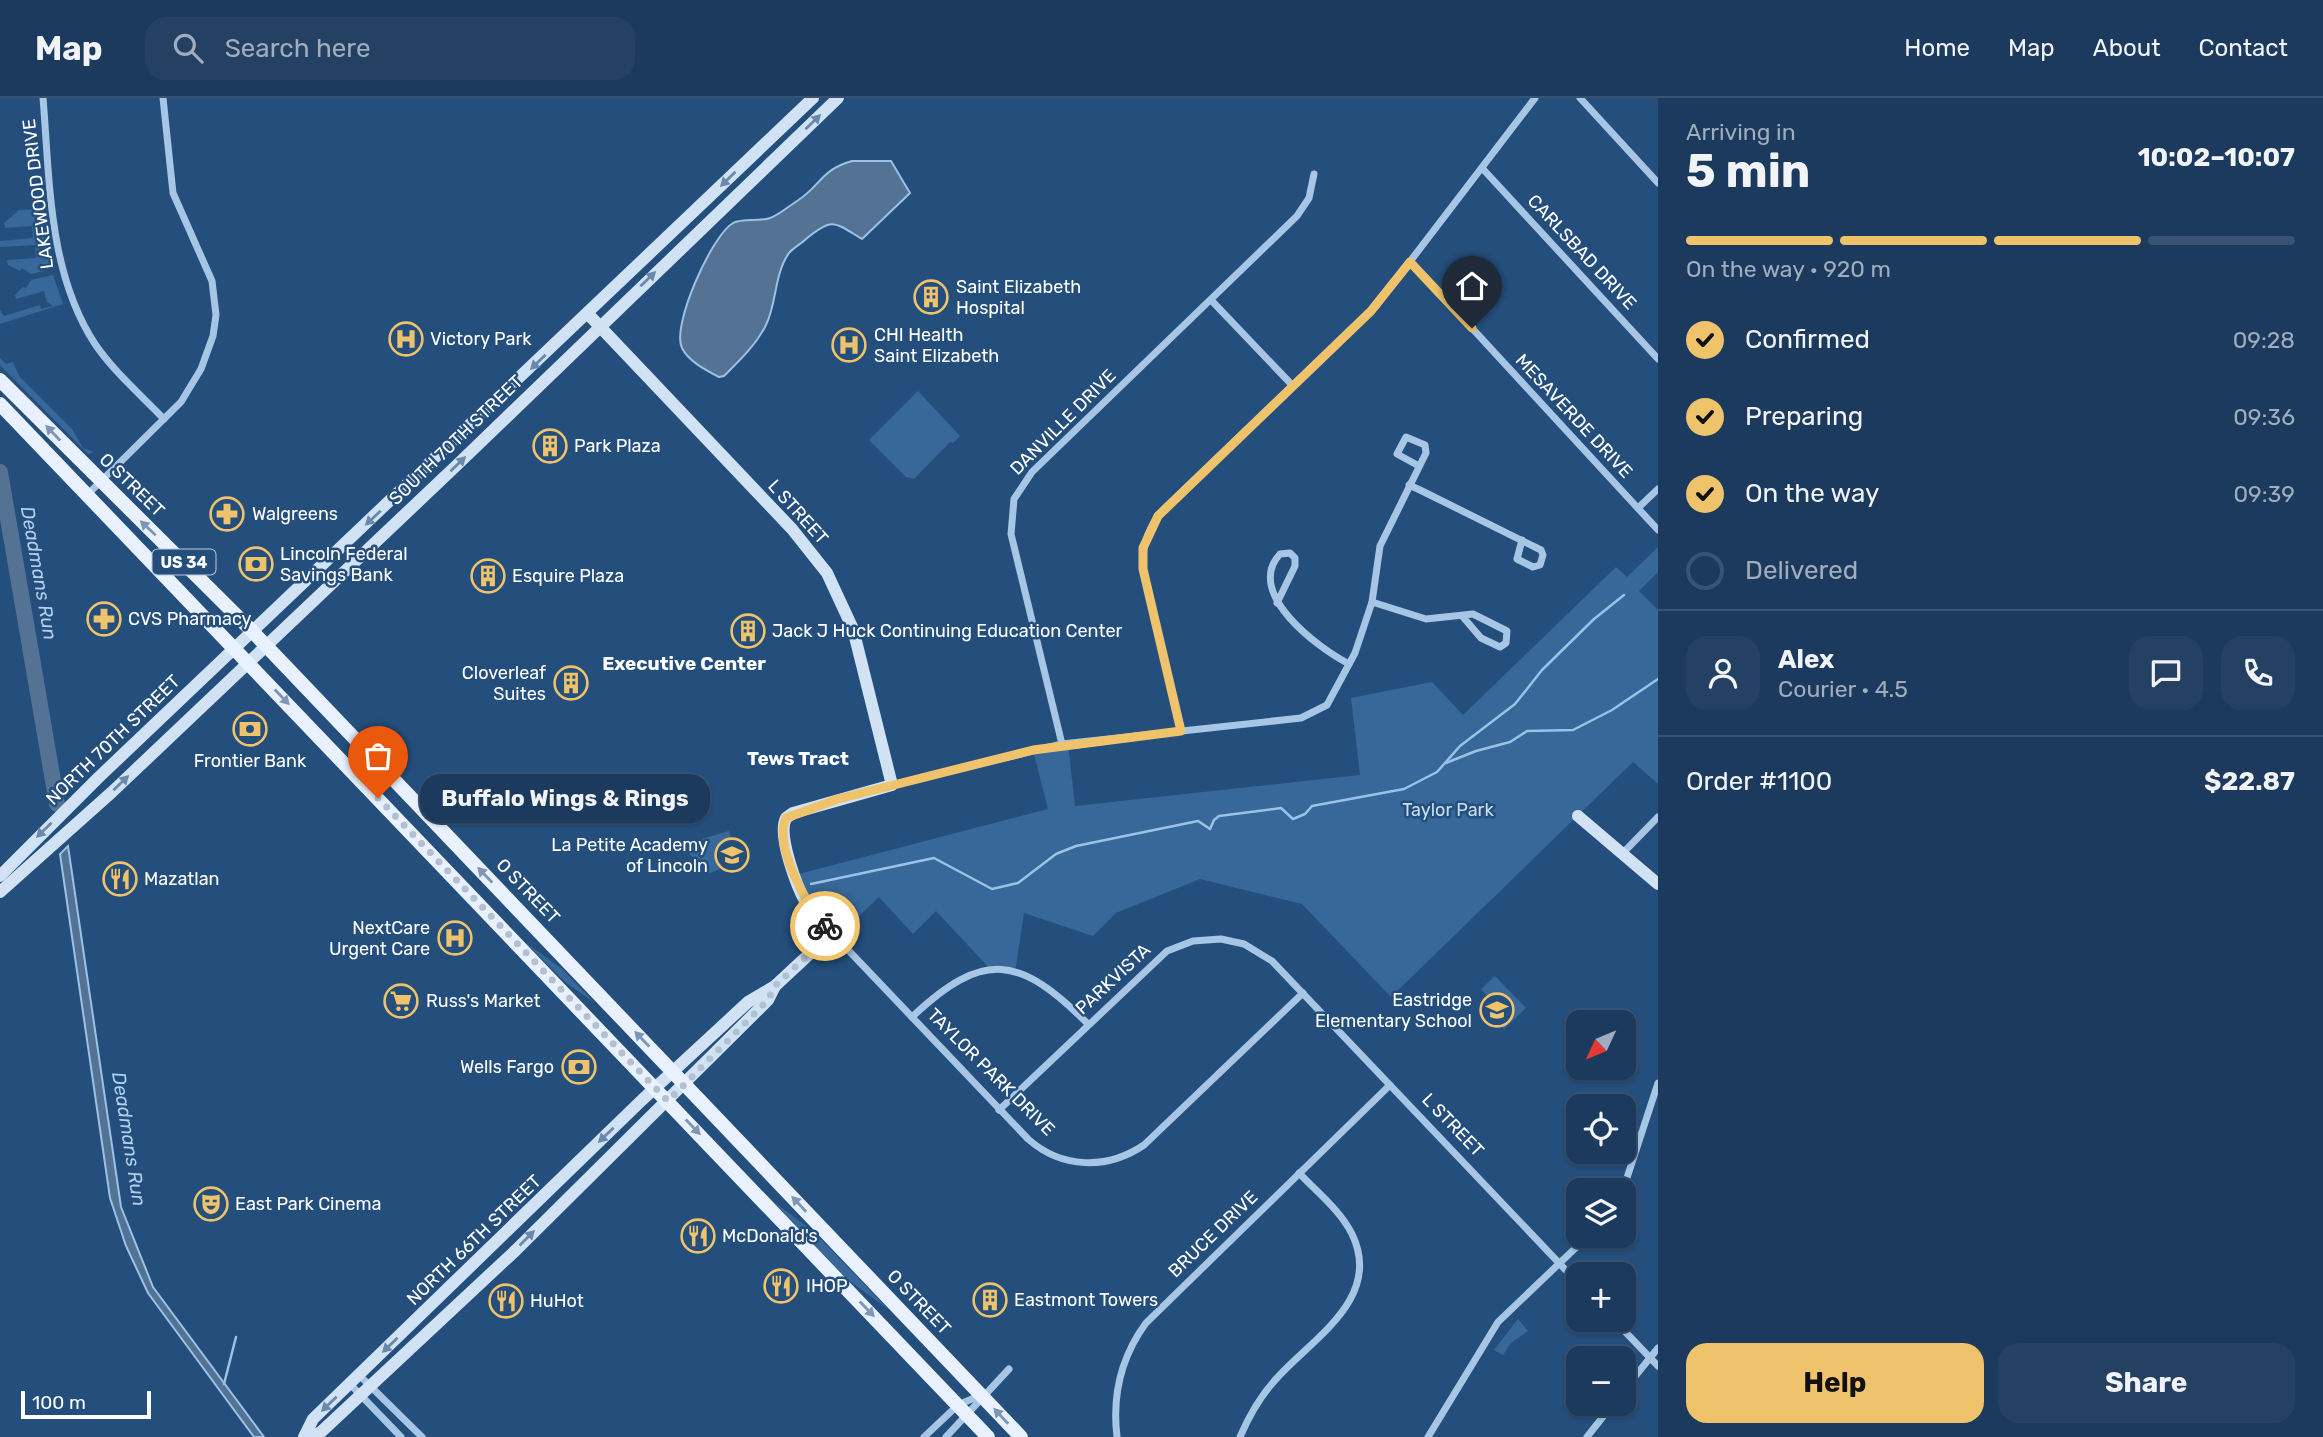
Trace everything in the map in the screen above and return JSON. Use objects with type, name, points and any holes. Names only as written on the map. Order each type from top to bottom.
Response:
[{"type":"main road","name":"SOUTH 70TH STREET","points":[[252,631],[813,98]]},
{"type":"main road","name":"SOUTH 70TH STREET","points":[[248,662],[838,98]]},
{"type":"main road","name":"L STREET","points":[[588,314],[802,539],[827,573],[853,629],[892,785]]},
{"type":"main road","name":"O STREET","points":[[0,380],[266,645],[1021,1437]]},
{"type":"main road","name":"O STREET","points":[[0,404],[988,1437]]},
{"type":"main road","name":"NORTH 70TH STREET","points":[[0,876],[252,631]]},
{"type":"main road","name":"NORTH 70TH STREET","points":[[0,892],[112,792],[248,662]]},
{"type":"main road","name":"TAYLOR PARK DRIVE","points":[[831,933],[814,914],[802,894],[783,835],[784,822],[793,813],[892,785]]},
{"type":"main road","points":[[1578,816],[1658,884]]},
{"type":"main road","points":[[679,1077],[768,1000],[775,986],[831,933]]},
{"type":"main road","name":"NORTH 66TH STREET","points":[[304,1437],[313,1419],[656,1088],[679,1077]]},
{"type":"main road","name":"NORTH 66TH STREET","points":[[309,1437],[321,1432],[668,1101],[679,1077]]},
{"type":"main road","points":[[464,1297],[478,1276],[506,1246],[510,1229]]},
{"type":"street","name":"LAKEWOOD DRIVE","points":[[43,98],[58,250],[72,300],[103,354],[164,419]]},
{"type":"street","points":[[88,494],[183,399],[201,369],[211,344],[215,315],[210,273],[173,193],[163,98]]},
{"type":"street","points":[[1181,731],[1143,569],[1147,536],[1166,507],[1376,306],[1535,98]]},
{"type":"street","points":[[1580,98],[1658,183]]},
{"type":"street","name":"CARLSBAD DRIVE","points":[[1482,168],[1658,359]]},
{"type":"street","name":"DANVILLE DRIVE","points":[[1062,744],[1011,534],[1014,499],[1032,472],[1289,225],[1304,207],[1314,174]]},
{"type":"street","name":"MESAVERDE DRIVE","points":[[1410,262],[1658,530]]},
{"type":"street","points":[[1211,300],[1293,386]]},
{"type":"street","points":[[892,785],[1062,744],[1301,718],[1327,705],[1349,664],[1372,602],[1380,546],[1426,453],[1425,445],[1406,437],[1397,449],[1397,454],[1419,466]]},
{"type":"street","points":[[1409,485],[1522,540]]},
{"type":"street","points":[[1638,508],[1658,489]]},
{"type":"street","points":[[1278,603],[1295,565],[1295,558],[1290,553],[1280,554],[1271,573],[1271,587],[1278,603],[1321,646],[1349,664]]},
{"type":"street","points":[[1372,602],[1426,620],[1477,615],[1502,626],[1509,635],[1506,643],[1500,647],[1481,638],[1463,617]]},
{"type":"street","points":[[1622,854],[1658,817]]},
{"type":"street","name":"TAYLOR PARK DRIVE","points":[[831,933],[1033,1144],[1056,1157],[1088,1163],[1120,1158],[1149,1141],[1303,993]]},
{"type":"street","name":"PARKVISTA","points":[[999,1110],[1161,955],[1200,940],[1221,939],[1251,947],[1272,961],[1303,993]]},
{"type":"street","points":[[912,1017],[956,981],[975,973],[999,970],[1028,976],[1045,984],[1088,1024]]},
{"type":"street","name":"L STREET","points":[[1303,993],[1566,1270]]},
{"type":"street","points":[[1627,1178],[1658,1083]]},
{"type":"street","name":"BRUCE DRIVE","points":[[1117,1437],[1117,1387],[1127,1356],[1140,1331],[1158,1309],[1390,1085]]},
{"type":"street","points":[[1240,1437],[1265,1391],[1345,1311],[1357,1286],[1359,1255],[1352,1233],[1336,1211],[1299,1173]]},
{"type":"street","points":[[1428,1437],[1493,1329],[1575,1248]]},
{"type":"street","points":[[1625,1332],[1658,1366]]},
{"type":"street","points":[[1636,1375],[1658,1348]]},
{"type":"street","points":[[924,1437],[982,1395],[1009,1369]]},
{"type":"street","points":[[355,1379],[401,1437]]},
{"type":"street","points":[[355,1379],[422,1437]]},
{"type":"street","points":[[946,1437],[963,1410],[982,1395]]},
{"type":"street","points":[[1587,1437],[1604,1416]]},
{"type":"green space","points":[[43,209],[52,269],[31,274],[22,268],[20,271],[8,265],[7,260],[36,258],[35,245],[0,247],[0,241],[33,238],[32,226],[5,228],[4,223],[19,210]]},
{"type":"green space","points":[[53,275],[63,304],[0,324],[0,310],[4,316],[40,305],[41,309],[53,306],[47,302],[44,291],[16,299],[15,295],[23,287],[26,288],[31,280]]},
{"type":"green space","points":[[0,358],[6,364],[13,362],[19,376],[72,429],[83,448],[94,452],[88,454],[0,365]]},
{"type":"green space","points":[[918,391],[960,436],[953,443],[950,442],[914,479],[906,477],[869,440]]},
{"type":"green space","name":"Taylor Park","points":[[1658,547],[1658,572],[1639,591],[1658,610],[1658,784],[1633,762],[1391,997],[1302,904],[1200,879],[1116,913],[1093,936],[1024,913],[1015,972],[992,971],[936,911],[913,934],[879,897],[836,938],[795,875],[1048,809],[1033,750],[1068,744],[1075,806],[1360,775],[1351,698],[1432,682],[1463,715],[1616,567],[1627,577]]},
{"type":"green space","points":[[729,831],[738,862],[708,874],[681,845]]},
{"type":"green space","points":[[526,943],[561,968],[595,1003],[565,982]]},
{"type":"green space","points":[[1495,976],[1526,1008],[1504,1029],[1489,1013],[1491,1000],[1481,989]]},
{"type":"green space","points":[[774,1202],[813,1231],[888,1309],[848,1280]]},
{"type":"green space","points":[[1518,1319],[1528,1331],[1511,1343],[1503,1355],[1494,1350]]},
{"type":"shaded area","points":[[852,161],[891,161],[910,193],[862,239],[839,226],[828,225],[791,251],[784,261],[766,325],[753,346],[724,376],[719,377],[693,361],[682,348],[682,321],[695,282],[724,231],[733,223],[777,215],[805,195],[833,169]]},
{"type":"shaded area","points":[[68,846],[121,1207],[153,1287],[264,1437],[254,1437],[148,1293],[126,1246],[110,1198],[60,854]]},
{"type":"waterway","name":"Deadmans Run","points":[[0,472],[57,804]]},
{"type":"waterway","points":[[811,884],[934,858],[992,889],[1018,883],[1056,854],[1076,846],[1198,821],[1210,829],[1219,816],[1281,808],[1293,819],[1305,814],[1312,806],[1404,789],[1437,772],[1460,746],[1515,704],[1542,670],[1594,619],[1624,595]]},
{"type":"waterway","points":[[1446,763],[1510,742],[1527,731],[1573,730],[1612,710],[1658,679]]},
{"type":"waterway","points":[[224,1384],[236,1337]]},
{"type":"way so far","points":[[378,798],[668,1101],[695,1070],[768,1000],[775,986],[831,933],[825,926]]},
{"type":"place","name":"Saint Elizabeth Hospital","points":[[931,297]]},
{"type":"place","name":"Victory Park","points":[[406,339]]},
{"type":"place","name":"CHI Health Saint Elizabeth","points":[[849,345]]},
{"type":"place","name":"Park Plaza","points":[[550,446]]},
{"type":"place","name":"Walgreens","points":[[227,514]]},
{"type":"place","name":"Lincoln Federal Savings Bank","points":[[256,564]]},
{"type":"place","name":"Esquire Plaza","points":[[488,576]]},
{"type":"place","name":"CVS Pharmacy","points":[[104,619]]},
{"type":"place","name":"Jack J Huck Continuing Education Center","points":[[748,631]]},
{"type":"place","name":"Cloverleaf Suites","points":[[571,683]]},
{"type":"place","name":"Frontier Bank","points":[[250,729]]},
{"type":"place","name":"Buffalo Wings & Rings","points":[[378,798]]},
{"type":"place","name":"La Petite Academy of Lincoln","points":[[732,855]]},
{"type":"place","name":"Mazatlan","points":[[120,879]]},
{"type":"place","name":"NextCare Urgent Care","points":[[455,938]]},
{"type":"place","name":"Russ's Market","points":[[401,1001]]},
{"type":"place","name":"Eastridge Elementary School","points":[[1497,1010]]},
{"type":"place","name":"Wells Fargo","points":[[579,1067]]},
{"type":"place","name":"East Park Cinema","points":[[211,1204]]},
{"type":"place","name":"McDonald's","points":[[698,1236]]},
{"type":"place","name":"IHOP","points":[[781,1286]]},
{"type":"place","name":"Eastmont Towers","points":[[990,1300]]},
{"type":"place","name":"HuHot","points":[[506,1301]]},
{"type":"district","name":"Executive Center","points":[[684,663]]},
{"type":"district","name":"Tews Tract","points":[[798,758]]},
{"type":"route","points":[[825,926],[806,904],[802,894],[783,835],[782,826],[786,818],[793,813],[838,799],[1033,750],[1181,731],[1143,569],[1143,548],[1158,516],[1371,311],[1410,262],[1472,328]]}]
